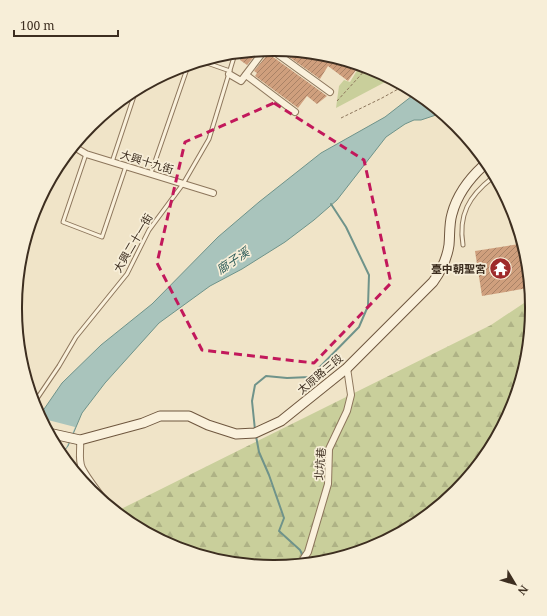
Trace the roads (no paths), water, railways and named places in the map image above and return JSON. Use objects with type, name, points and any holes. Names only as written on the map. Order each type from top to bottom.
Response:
[{"type":"main road","name":"太原路三段","points":[[77,440],[143,423],[160,416],[189,416],[236,434],[257,432],[281,421],[347,368],[438,275],[449,246],[452,215],[458,200],[464,187],[482,167]]},
{"type":"main road","points":[[57,435],[77,440]]},
{"type":"street","points":[[281,56],[330,92]]},
{"type":"street","points":[[230,73],[242,80],[259,57]]},
{"type":"street","points":[[246,75],[295,112]]},
{"type":"street","name":"大興十九街","points":[[78,149],[86,154],[213,193]]},
{"type":"street","name":"北坑巷","points":[[305,557],[308,552],[328,484],[329,449],[347,411],[351,395],[347,368]]},
{"type":"street","points":[[77,440],[81,449],[80,458],[82,468],[91,481]]},
{"type":"lane","name":"大興二十一街","points":[[38,397],[76,337],[127,274],[149,230],[183,184],[209,139],[233,60]]},
{"type":"lane","points":[[210,64],[230,73]]},
{"type":"lane","points":[[151,173],[186,73]]},
{"type":"lane","points":[[112,162],[133,100]]},
{"type":"lane","points":[[86,154],[63,222],[102,237],[126,166]]},
{"type":"lane","points":[[463,245],[462,226],[467,205],[474,194],[490,180]]},
{"type":"water","name":"廍子溪","points":[[410,97],[435,115],[421,120],[414,120],[405,124],[386,137],[337,200],[314,220],[285,242],[242,269],[210,286],[159,323],[105,383],[82,413],[65,450],[44,410],[62,383],[101,345],[152,304],[218,237],[259,202],[321,153],[385,117]]},
{"type":"waterway","points":[[255,430],[252,401],[255,385],[266,376],[287,378],[310,377],[359,327],[368,306],[369,275],[346,227],[331,204]]},
{"type":"waterway","points":[[256,436],[259,452],[269,475],[284,518],[279,531],[300,550],[303,556]]},
{"type":"place","name":"臺中朝聖宮","points":[[501,269]]}]
